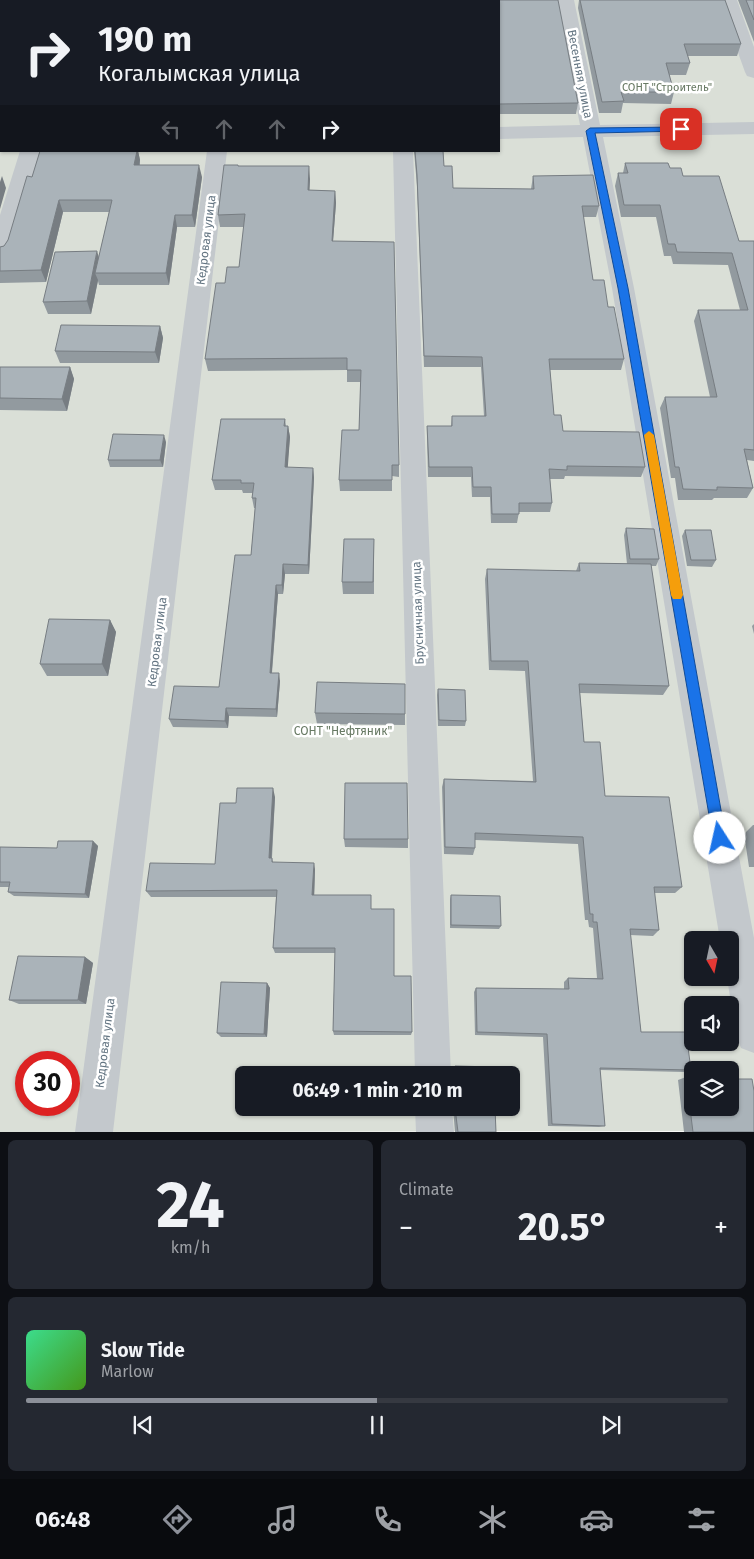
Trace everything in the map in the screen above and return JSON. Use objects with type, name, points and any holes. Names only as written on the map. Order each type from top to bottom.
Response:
[{"type":"street","name":"Весенняя улица","points":[[565,0],[623,288],[754,1034]]},
{"type":"street","points":[[728,0],[754,72]]},
{"type":"street","points":[[500,133],[754,128]]},
{"type":"street","points":[[0,251],[30,152]]},
{"type":"street","name":"Кедровая улица","points":[[94,1132],[162,603],[217,152]]},
{"type":"street","name":"Брусничная улица","points":[[403,152],[433,1066]]},
{"type":"street","points":[[434,1116],[435,1132]]},
{"type":"green space","name":"СОНТ \"Нефтяник\"","points":[[500,0],[754,0],[754,1131],[0,1132],[0,152],[500,152]]},
{"type":"building","points":[[500,0],[558,0],[578,103],[500,104]]},
{"type":"building","points":[[580,0],[725,0],[741,44],[684,44],[690,63],[666,63],[674,92],[621,92],[624,101],[602,102]]},
{"type":"building","points":[[746,0],[754,0],[754,20]]},
{"type":"building","points":[[40,152],[137,152],[134,165],[199,165],[192,215],[175,215],[166,273],[95,273],[112,200],[59,200],[41,270],[0,271],[0,247],[4,246],[8,240],[27,176],[32,177]]},
{"type":"building","points":[[415,152],[443,152],[444,166],[452,166],[453,188],[534,189],[533,176],[593,175],[599,206],[582,206],[593,280],[604,280],[608,307],[614,307],[624,359],[549,359],[554,415],[561,415],[563,431],[639,432],[645,467],[567,466],[567,470],[549,469],[552,503],[519,503],[519,514],[492,514],[491,487],[473,487],[472,467],[429,467],[427,426],[452,426],[452,416],[486,416],[482,357],[424,356]]},
{"type":"building","points":[[625,163],[668,163],[670,168],[681,168],[683,176],[719,176],[739,241],[754,241],[754,450],[744,449],[753,488],[717,487],[717,490],[683,489],[679,467],[675,467],[665,397],[717,397],[698,310],[748,310],[732,253],[677,252],[675,244],[668,244],[660,205],[624,205],[618,173],[628,173]]},
{"type":"building","points":[[224,165],[309,166],[308,190],[335,191],[332,241],[394,242],[399,465],[392,465],[392,480],[339,480],[342,430],[359,430],[361,370],[347,370],[347,358],[205,359],[216,283],[225,283],[227,267],[239,267],[245,214],[218,215]]},
{"type":"building","points":[[97,251],[87,301],[43,302],[55,252]]},
{"type":"building","points":[[61,325],[160,326],[155,352],[55,351]]},
{"type":"building","points":[[0,367],[70,367],[62,399],[0,398]]},
{"type":"building","points":[[221,419],[285,419],[284,426],[288,426],[285,467],[313,468],[308,565],[283,564],[282,585],[276,585],[270,673],[279,673],[276,709],[226,708],[225,721],[169,719],[174,686],[219,687],[235,555],[251,555],[256,498],[252,498],[254,483],[241,483],[241,480],[212,480]]},
{"type":"building","points":[[113,434],[164,435],[160,460],[108,460]]},
{"type":"building","points":[[626,528],[654,529],[659,559],[630,559]]},
{"type":"building","points":[[685,530],[711,530],[716,560],[691,560]]},
{"type":"building","points":[[344,539],[374,539],[373,582],[342,582]]},
{"type":"building","points":[[579,563],[651,564],[669,686],[579,684],[584,742],[600,742],[605,796],[669,797],[682,887],[654,887],[659,930],[630,929],[641,1032],[684,1032],[684,1051],[688,1051],[690,1061],[684,1061],[684,1070],[600,1068],[605,1126],[552,1124],[547,1034],[477,1032],[476,988],[569,989],[568,978],[603,979],[597,922],[593,922],[593,914],[590,914],[583,837],[475,833],[475,848],[445,847],[444,779],[536,782],[528,661],[491,661],[487,569],[580,571]]},
{"type":"building","points":[[49,619],[110,620],[102,664],[40,664]]},
{"type":"building","points":[[317,682],[405,684],[405,714],[315,713]]},
{"type":"building","points":[[438,689],[465,690],[466,721],[439,720]]},
{"type":"building","points":[[345,783],[407,783],[408,839],[344,839]]},
{"type":"building","points":[[237,788],[273,788],[269,858],[272,858],[272,862],[314,863],[312,895],[371,895],[371,909],[394,909],[394,976],[411,976],[412,1032],[333,1031],[335,948],[273,948],[277,890],[146,891],[150,863],[215,864],[220,803],[236,803]]},
{"type":"building","points":[[58,841],[93,841],[85,894],[8,892],[10,882],[0,882],[0,847],[57,848]]},
{"type":"building","points":[[451,895],[500,896],[501,926],[451,925]]},
{"type":"building","points":[[18,956],[85,957],[78,1000],[9,1000]]},
{"type":"building","points":[[221,982],[267,983],[264,1034],[217,1033]]},
{"type":"building","points":[[739,1079],[752,1079],[754,1091],[754,1132],[693,1132],[691,1116],[739,1116]]},
{"type":"building","points":[[456,1116],[495,1116],[496,1132],[458,1132]]},
{"type":"slow traffic","points":[[649,435],[677,595]]},
{"type":"route","points":[[681,129],[590,131],[623,288],[720,838]]},
{"type":"park label","name":"СОНТ \"Строитель\"","points":[[667,87]]}]
